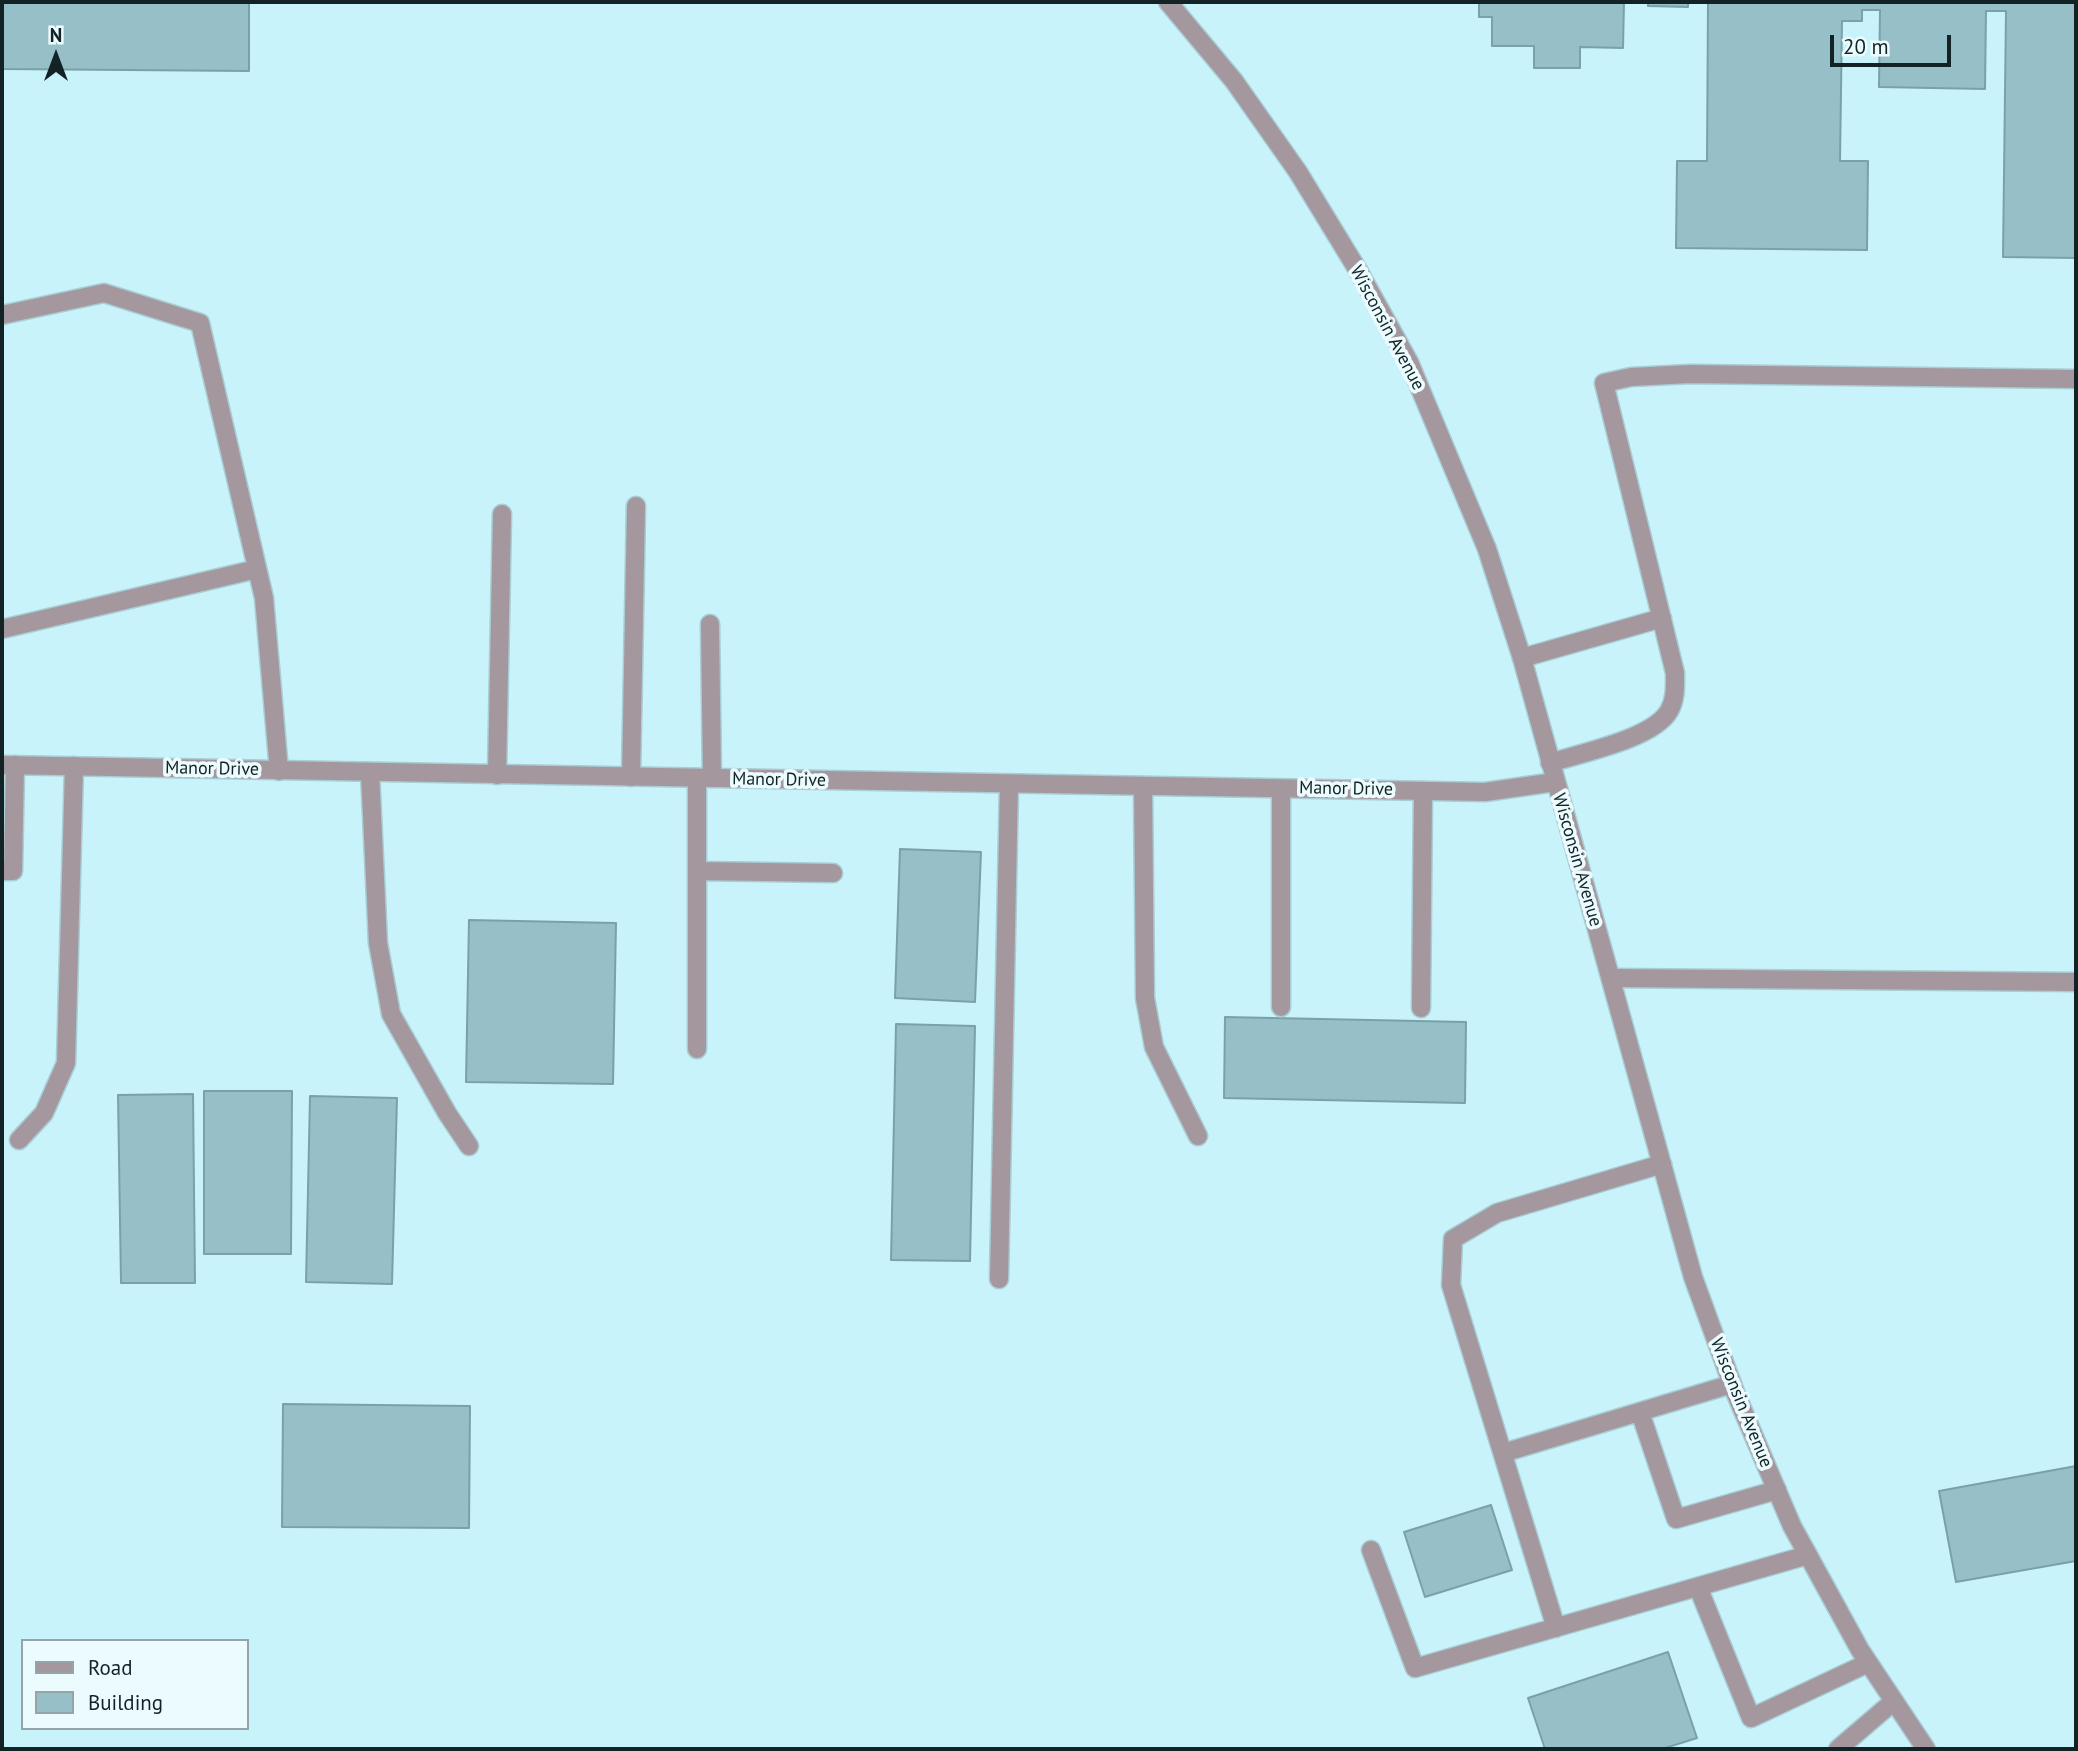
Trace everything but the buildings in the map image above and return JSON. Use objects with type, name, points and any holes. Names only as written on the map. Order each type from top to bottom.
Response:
[{"type":"street","name":"Wisconsin Avenue","points":[[1168,2],[1234,81],[1298,172],[1359,272],[1409,362],[1487,548],[1522,658],[1693,1277],[1732,1384],[1808,1555],[1868,1662],[1926,1749]]},
{"type":"street","points":[[2,315],[104,293],[200,323],[264,598],[279,771]]},
{"type":"street","points":[[1550,763],[1652,728],[1669,712],[1675,695],[1675,673],[1604,383],[1631,377],[1690,374],[2076,379]]},
{"type":"street","points":[[631,777],[636,506]]},
{"type":"street","points":[[497,775],[502,514]]},
{"type":"street","points":[[2,629],[257,569]]},
{"type":"street","points":[[1522,658],[1662,618]]},
{"type":"street","points":[[697,1049],[697,871],[705,778],[710,624]]},
{"type":"street","points":[[2,871],[13,871],[8,765]]},
{"type":"street","name":"Manor Drive","points":[[8,765],[1485,792],[1555,782]]},
{"type":"street","points":[[19,1140],[44,1112],[66,1063],[74,766]]},
{"type":"street","points":[[370,772],[377,943],[391,1014],[447,1112],[470,1146]]},
{"type":"street","points":[[999,1279],[1009,784]]},
{"type":"street","points":[[1143,786],[1145,998],[1154,1047],[1198,1136]]},
{"type":"street","points":[[1281,789],[1281,1007]]},
{"type":"street","points":[[1421,1008],[1423,790]]},
{"type":"street","points":[[697,871],[833,873]]},
{"type":"street","points":[[1611,978],[2076,982]]},
{"type":"street","points":[[1556,1628],[1451,1285],[1453,1239],[1497,1213],[1662,1164]]},
{"type":"street","points":[[1503,1453],[1732,1384]]},
{"type":"street","points":[[1640,1412],[1676,1519],[1777,1490]]},
{"type":"street","points":[[1371,1550],[1415,1668],[1808,1555]]},
{"type":"street","points":[[1698,1587],[1751,1718],[1868,1662]]},
{"type":"street","points":[[1838,1749],[1894,1702]]}]
